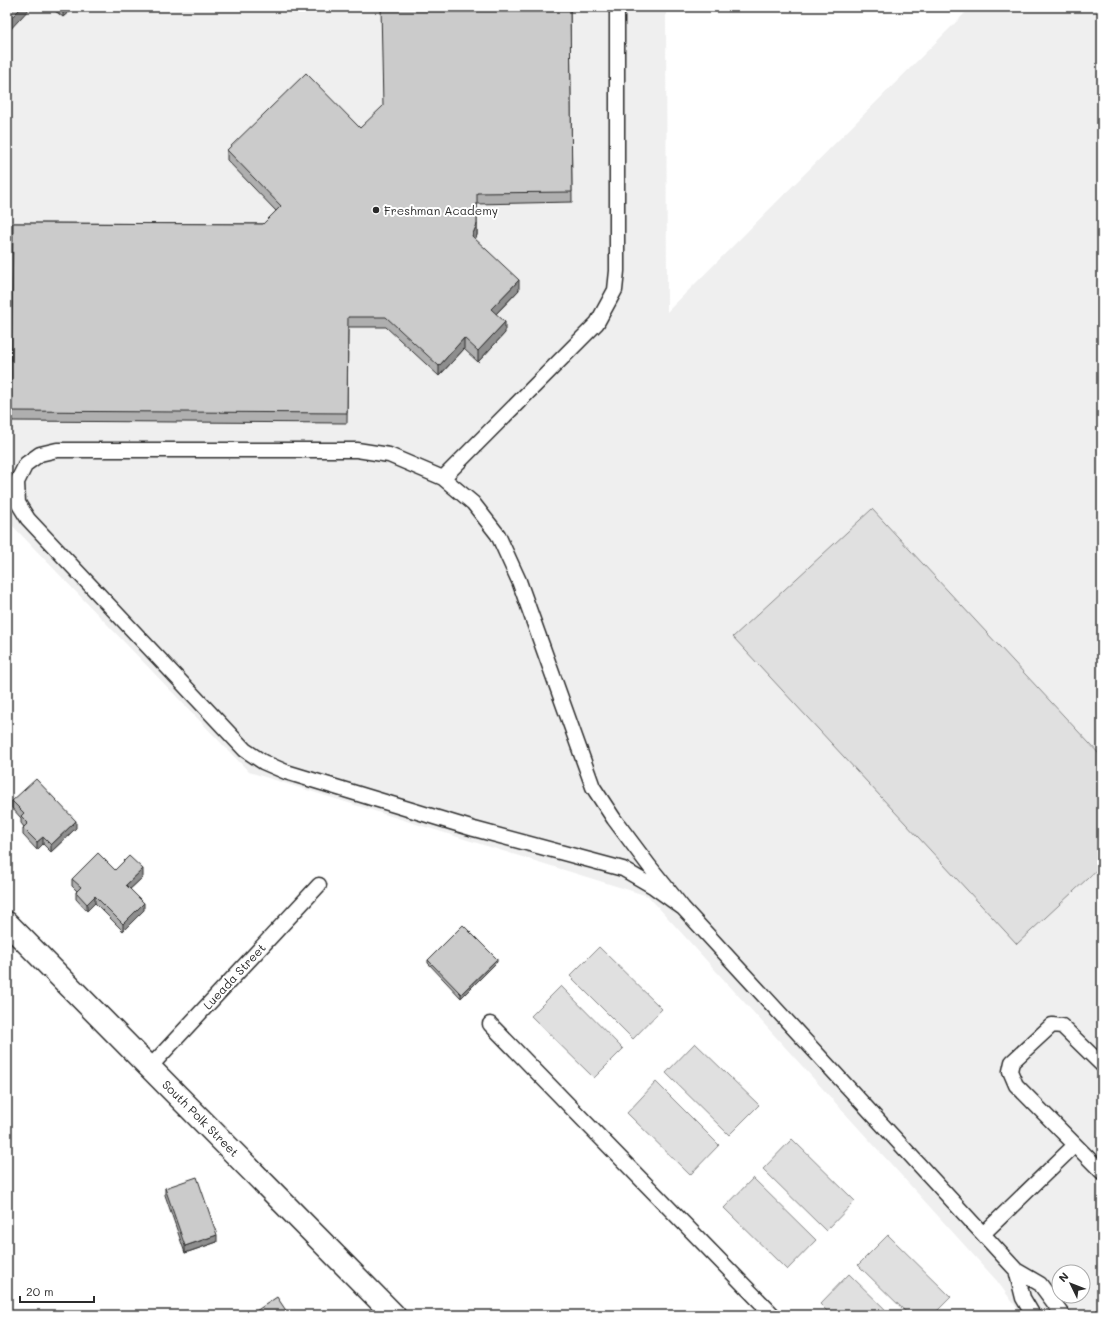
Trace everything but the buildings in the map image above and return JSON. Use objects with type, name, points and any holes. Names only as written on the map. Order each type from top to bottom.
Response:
[{"type":"street","name":"South Polk Street","points":[[7,923],[394,1315]]},
{"type":"lane","points":[[442,478],[597,323],[615,290],[617,271],[617,7]]},
{"type":"lane","points":[[683,908],[624,869],[474,829],[286,772],[257,758],[245,750],[28,519],[18,504],[17,482],[26,464],[40,454],[56,450],[357,450],[390,455],[442,478],[473,503],[498,534],[519,581],[593,787],[614,819],[683,908],[1016,1270],[1040,1284],[1063,1315]]},
{"type":"lane","name":"Lueada Street","points":[[150,1067],[319,885]]},
{"type":"lane","points":[[490,1024],[773,1315]]},
{"type":"lane","points":[[1102,1065],[1062,1026],[1052,1025],[1012,1062],[1010,1071],[1016,1085],[1102,1172]]},
{"type":"lane","points":[[983,1234],[1075,1145]]},
{"type":"lane","points":[[1016,1270],[1023,1298],[1034,1315]]},
{"type":"shaded area","points":[[7,7],[666,7],[667,312],[971,7],[1102,7],[1102,1315],[1022,1315],[997,1281],[648,896],[249,772],[7,520]]},
{"type":"shaded area","points":[[872,509],[1102,757],[1102,865],[1017,944],[733,637]]},
{"type":"shaded area","points":[[599,947],[662,1009],[633,1039],[570,976]]},
{"type":"shaded area","points":[[561,986],[623,1049],[594,1078],[531,1016]]},
{"type":"shaded area","points":[[695,1043],[759,1105],[729,1135],[666,1073]]},
{"type":"shaded area","points":[[656,1082],[719,1145],[690,1175],[627,1113]]},
{"type":"shaded area","points":[[792,1139],[855,1201],[826,1231],[763,1169]]},
{"type":"shaded area","points":[[753,1178],[816,1240],[787,1270],[724,1208]]},
{"type":"shaded area","points":[[888,1235],[951,1297],[933,1315],[909,1315],[858,1265]]},
{"type":"shaded area","points":[[849,1274],[891,1315],[831,1315],[820,1304]]},
{"type":"place","name":"Freshman Academy","points":[[376,210]]}]
